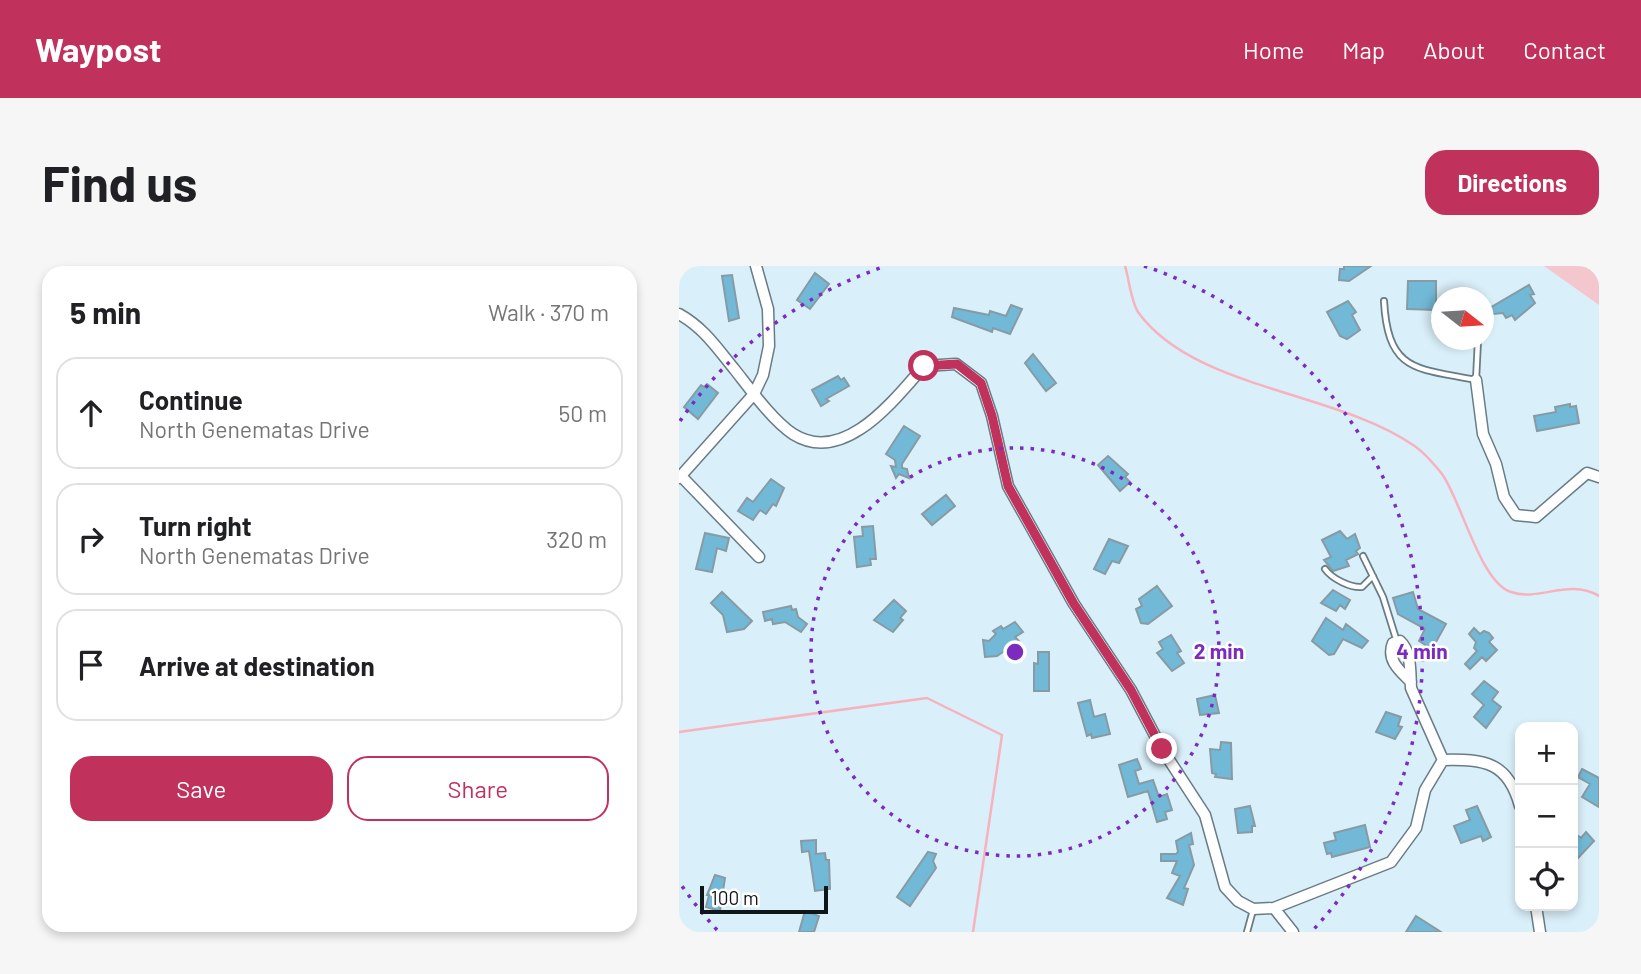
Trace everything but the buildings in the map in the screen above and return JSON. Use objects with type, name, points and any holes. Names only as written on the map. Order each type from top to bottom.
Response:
[{"type":"street","points":[[756,266],[768,309],[769,346],[763,375],[754,394],[680,477],[759,557]]},
{"type":"street","points":[[679,314],[699,325],[754,394],[793,434],[814,441],[838,442],[884,411],[924,366],[957,364],[981,383],[992,416],[1008,486],[1074,604],[1131,690],[1162,749],[1205,816],[1225,887],[1238,901],[1253,909],[1274,908],[1391,862],[1416,828],[1425,790],[1443,760]]},
{"type":"street","points":[[1476,380],[1483,434],[1500,478],[1504,497],[1515,515],[1536,517],[1587,473],[1599,477]]},
{"type":"street","points":[[1411,682],[1393,662],[1390,649],[1393,643],[1403,644],[1407,651],[1411,682],[1443,760]]},
{"type":"street","points":[[1443,760],[1477,761],[1515,780]]},
{"type":"street","points":[[1274,908],[1293,932]]},
{"type":"street","points":[[1537,911],[1540,932]]},
{"type":"lane","points":[[1384,301],[1385,324],[1394,348],[1406,363],[1417,369],[1476,380],[1478,350]]},
{"type":"lane","points":[[1363,556],[1397,642]]},
{"type":"lane","points":[[1325,569],[1331,576],[1355,588],[1362,587],[1373,576]]},
{"type":"lane","points":[[1247,932],[1253,909]]},
{"type":"shaded area","points":[[1544,266],[1599,266],[1599,305]]},
{"type":"waterway","points":[[1125,266],[1138,312],[1162,338],[1193,358],[1229,374],[1345,412],[1381,427],[1421,451],[1442,474],[1481,557],[1500,585],[1511,592],[1522,594],[1576,589],[1599,596]]},
{"type":"waterway","points":[[679,732],[927,698],[1002,735],[973,932]]},
{"type":"route","points":[[924,366],[957,364],[981,383],[992,416],[1008,486],[1074,604],[1131,690],[1162,749]]}]
